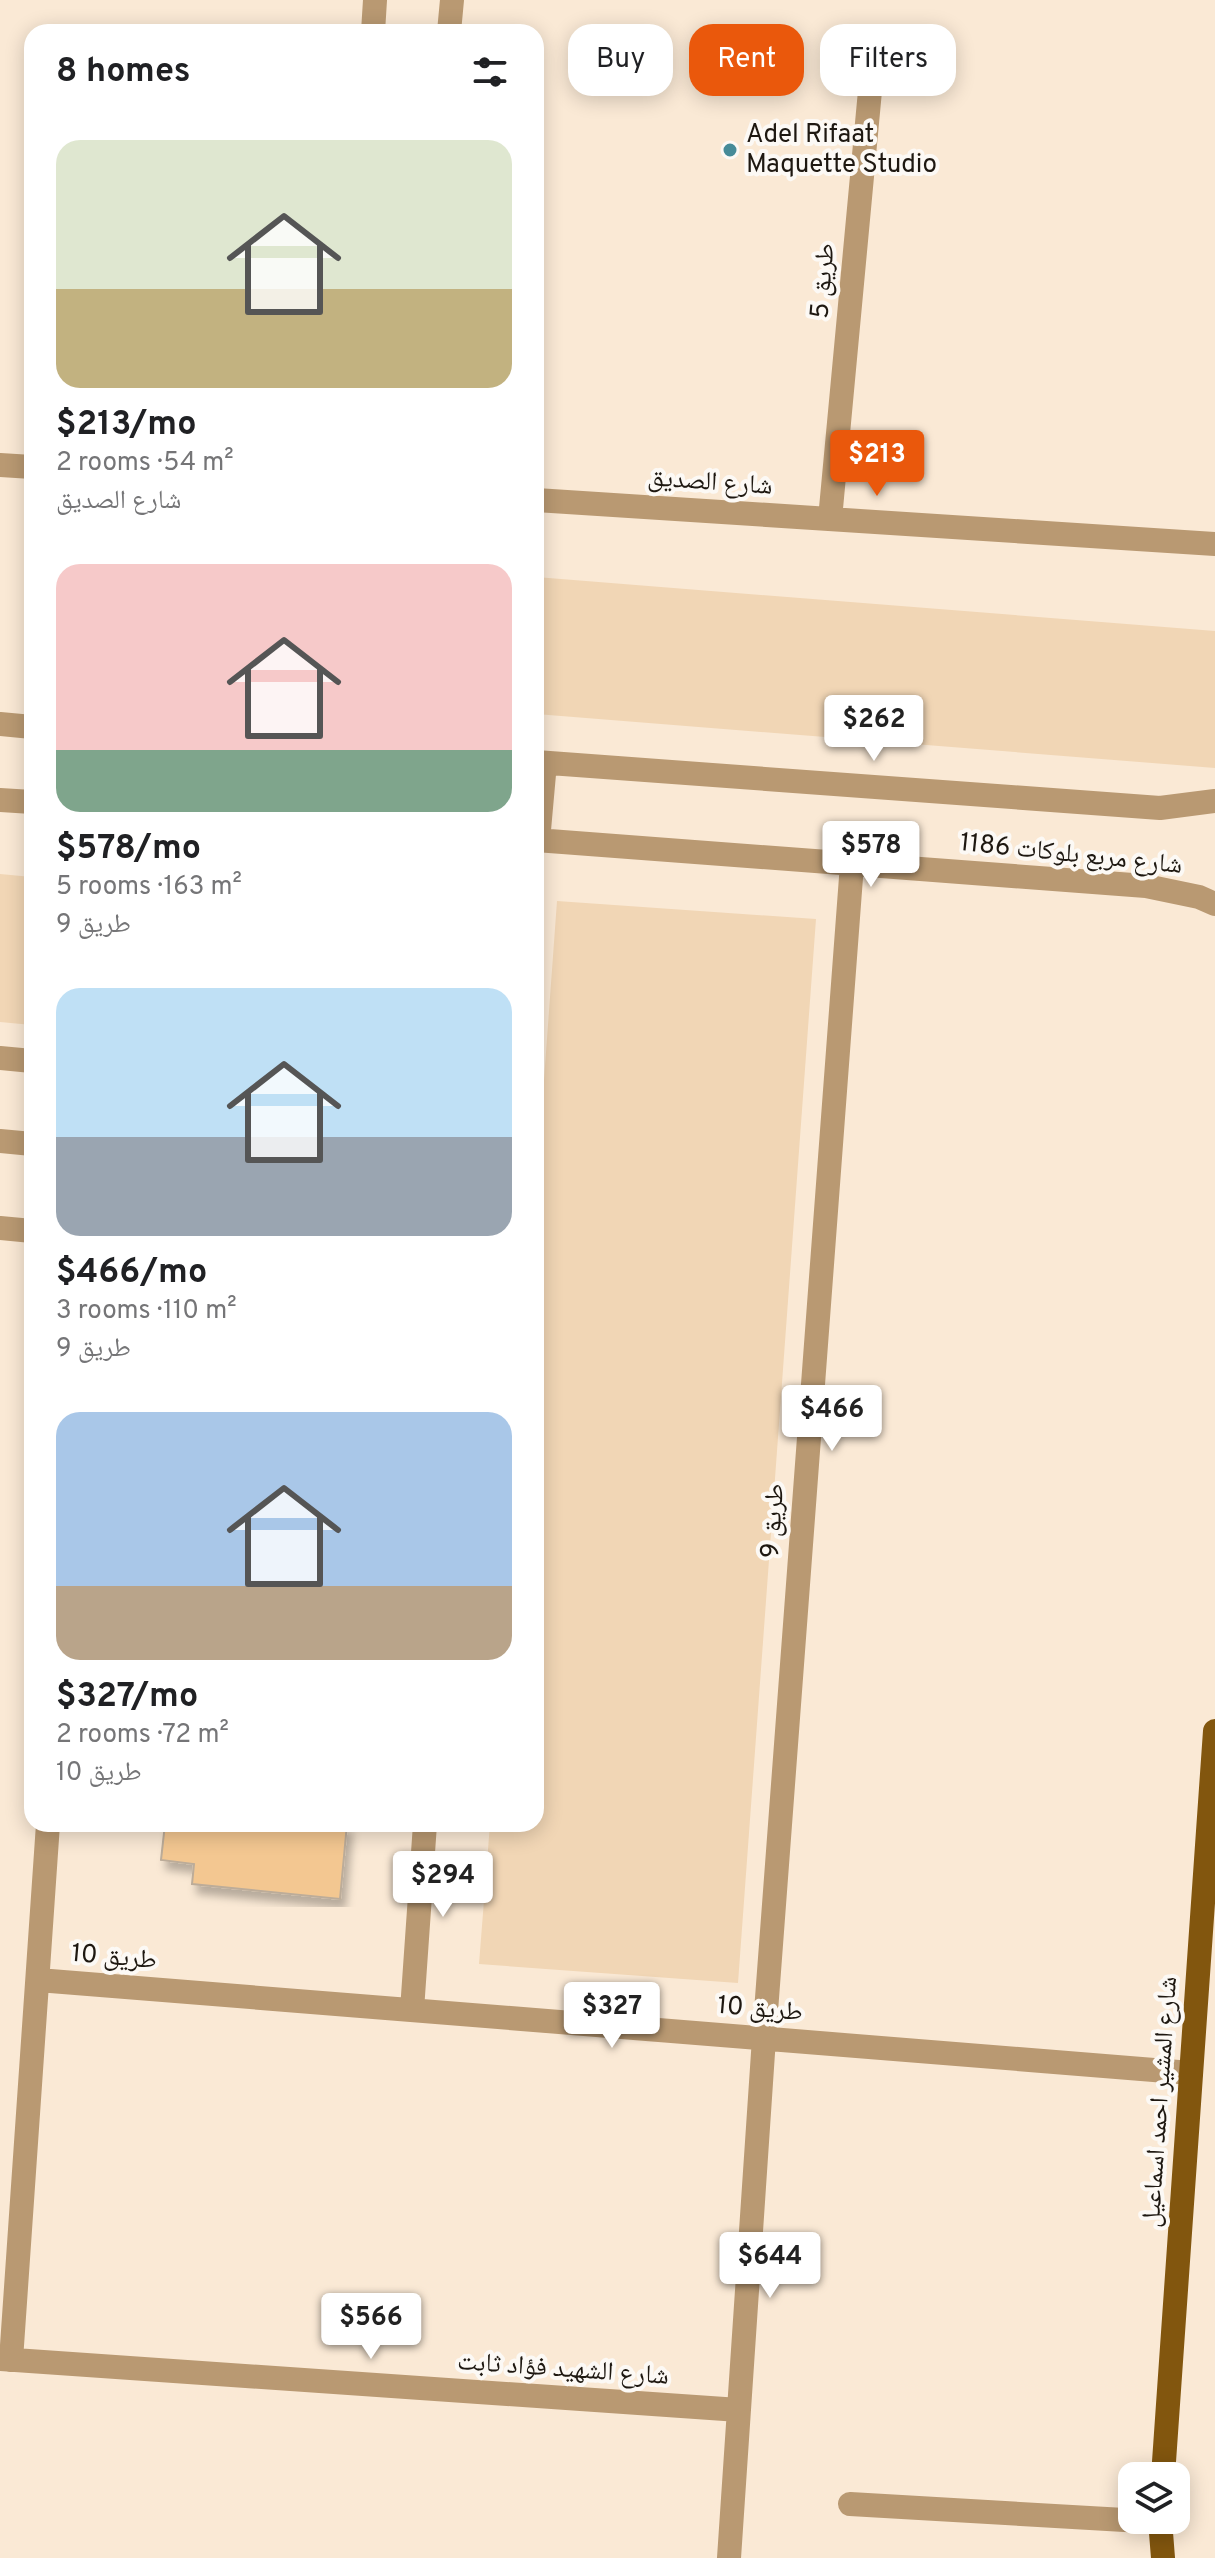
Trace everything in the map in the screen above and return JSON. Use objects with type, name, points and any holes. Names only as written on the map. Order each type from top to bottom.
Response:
[{"type":"main road","name":"شارع المشير احمد اسماعيل","points":[[1164,2462],[1215,1731]]},
{"type":"main road","points":[[1161,2534],[1163,2558]]},
{"type":"street","points":[[374,24],[375,0]]},
{"type":"street","points":[[450,24],[452,0]]},
{"type":"street","name":"طريق 5","points":[[830,519],[870,96]]},
{"type":"street","points":[[0,465],[24,466]]},
{"type":"street","name":"شارع الصديق","points":[[544,501],[1215,544]]},
{"type":"street","points":[[0,724],[24,726]]},
{"type":"street","name":"شارع مربع بلوكات 1186","points":[[544,763],[1160,808],[1215,801]]},
{"type":"street","points":[[0,800],[24,802]]},
{"type":"street","name":"شارع مربع بلوكات 1186","points":[[544,841],[1146,886],[1199,897],[1215,904]]},
{"type":"street","name":"طريق 9","points":[[729,2558],[764,2038],[852,864]]},
{"type":"street","points":[[0,1058],[24,1060]]},
{"type":"street","points":[[0,1141],[24,1143]]},
{"type":"street","points":[[0,1228],[24,1230]]},
{"type":"street","points":[[6,2359],[47,1832]]},
{"type":"street","points":[[412,2010],[424,1832]]},
{"type":"street","name":"طريق 10","points":[[38,1980],[1191,2073]]},
{"type":"street","name":"شارع الشهيد فؤاد ثابت","points":[[6,2359],[739,2410]]},
{"type":"street","points":[[850,2504],[1118,2519]]},
{"type":"shaded area","points":[[544,578],[1215,631],[1215,768],[544,715]]},
{"type":"shaded area","points":[[0,874],[24,876],[24,1024],[0,1022]]},
{"type":"shaded area","points":[[557,901],[816,919],[738,1983],[479,1964],[489,1832],[544,1832],[544,1080]]},
{"type":"building","points":[[164,1832],[346,1832],[340,1899],[192,1884],[194,1864],[161,1860]]},
{"type":"place","name":"Adel Rifaat Maquette Studio","points":[[730,150]]}]
